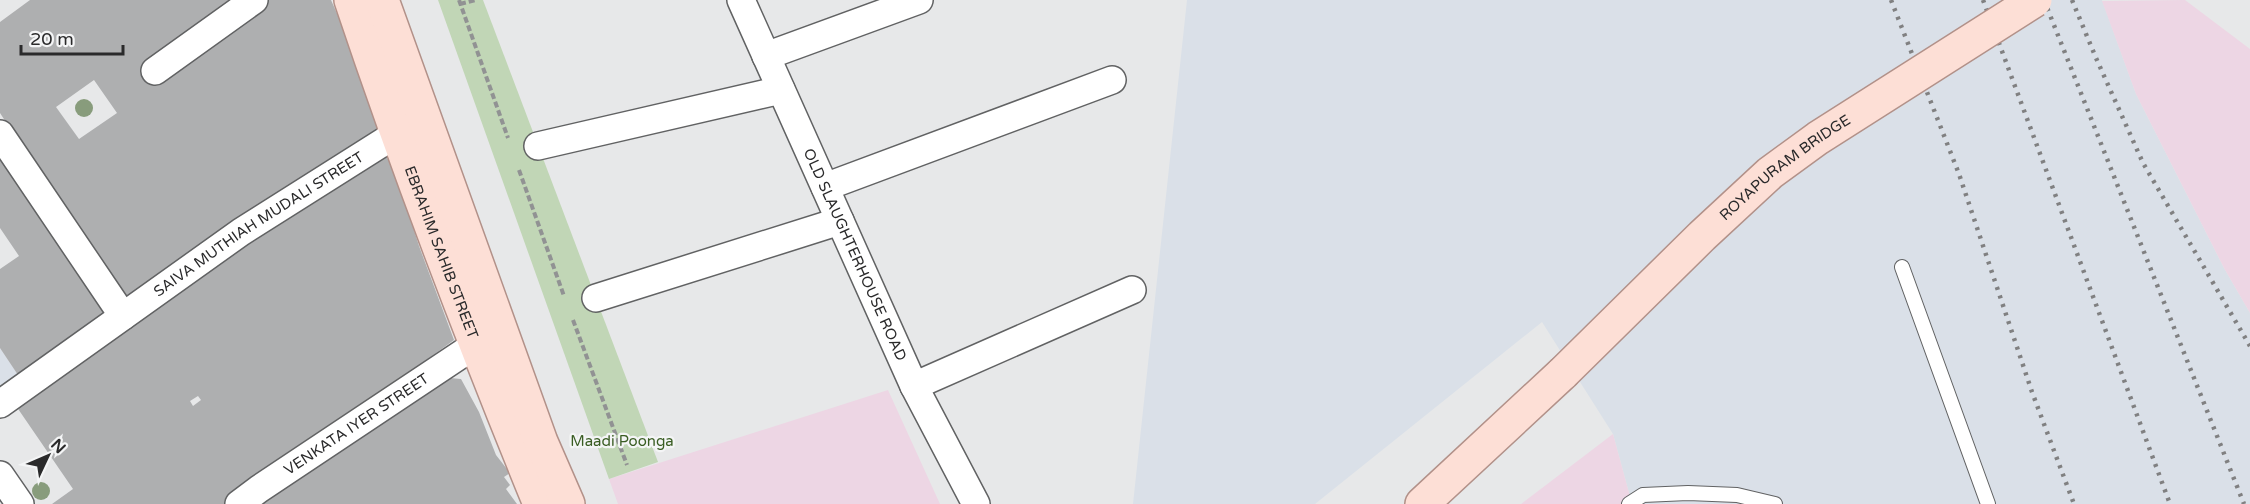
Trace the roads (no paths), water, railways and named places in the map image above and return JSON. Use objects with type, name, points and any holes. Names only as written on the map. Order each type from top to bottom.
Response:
[{"type":"main road","name":"EBRAHIM SAHIB STREET","points":[[351,0],[396,134],[475,345],[540,504]]},
{"type":"main road","name":"EBRAHIM SAHIB STREET","points":[[382,0],[541,442],[568,504]]},
{"type":"main road","name":"ROYAPURAM BRIDGE","points":[[1422,504],[1563,373],[1702,236],[1770,173],[1826,132],[2035,0]]},
{"type":"street","points":[[155,71],[254,0]]},
{"type":"street","name":"OLD SLAUGHTERHOUSE ROAD","points":[[741,0],[915,386],[976,504]]},
{"type":"street","points":[[766,56],[919,0]]},
{"type":"street","points":[[825,187],[1112,80]]},
{"type":"street","points":[[538,146],[782,90]]},
{"type":"street","points":[[0,134],[123,316]]},
{"type":"street","name":"SAIVA MUTHIAH MUDALI STREET","points":[[0,404],[241,232],[396,134]]},
{"type":"street","points":[[596,298],[840,221]]},
{"type":"street","points":[[915,386],[1132,290]]},
{"type":"street","name":"VENKATA IYER STREET","points":[[239,504],[475,345]]},
{"type":"street","points":[[0,475],[20,504]]},
{"type":"lane","points":[[1902,267],[1988,504]]},
{"type":"lane","points":[[1629,504],[1643,495],[1688,493],[1737,495],[1775,504]]},
{"type":"railway","points":[[1891,0],[1959,174],[2032,392],[2074,504]]},
{"type":"railway","points":[[1983,0],[2170,504]]},
{"type":"railway","points":[[2044,0],[2244,504]]},
{"type":"railway","points":[[2072,0],[2143,163],[2250,346]]},
{"type":"park label","name":"Maadi Poonga","points":[[622,441]]}]
